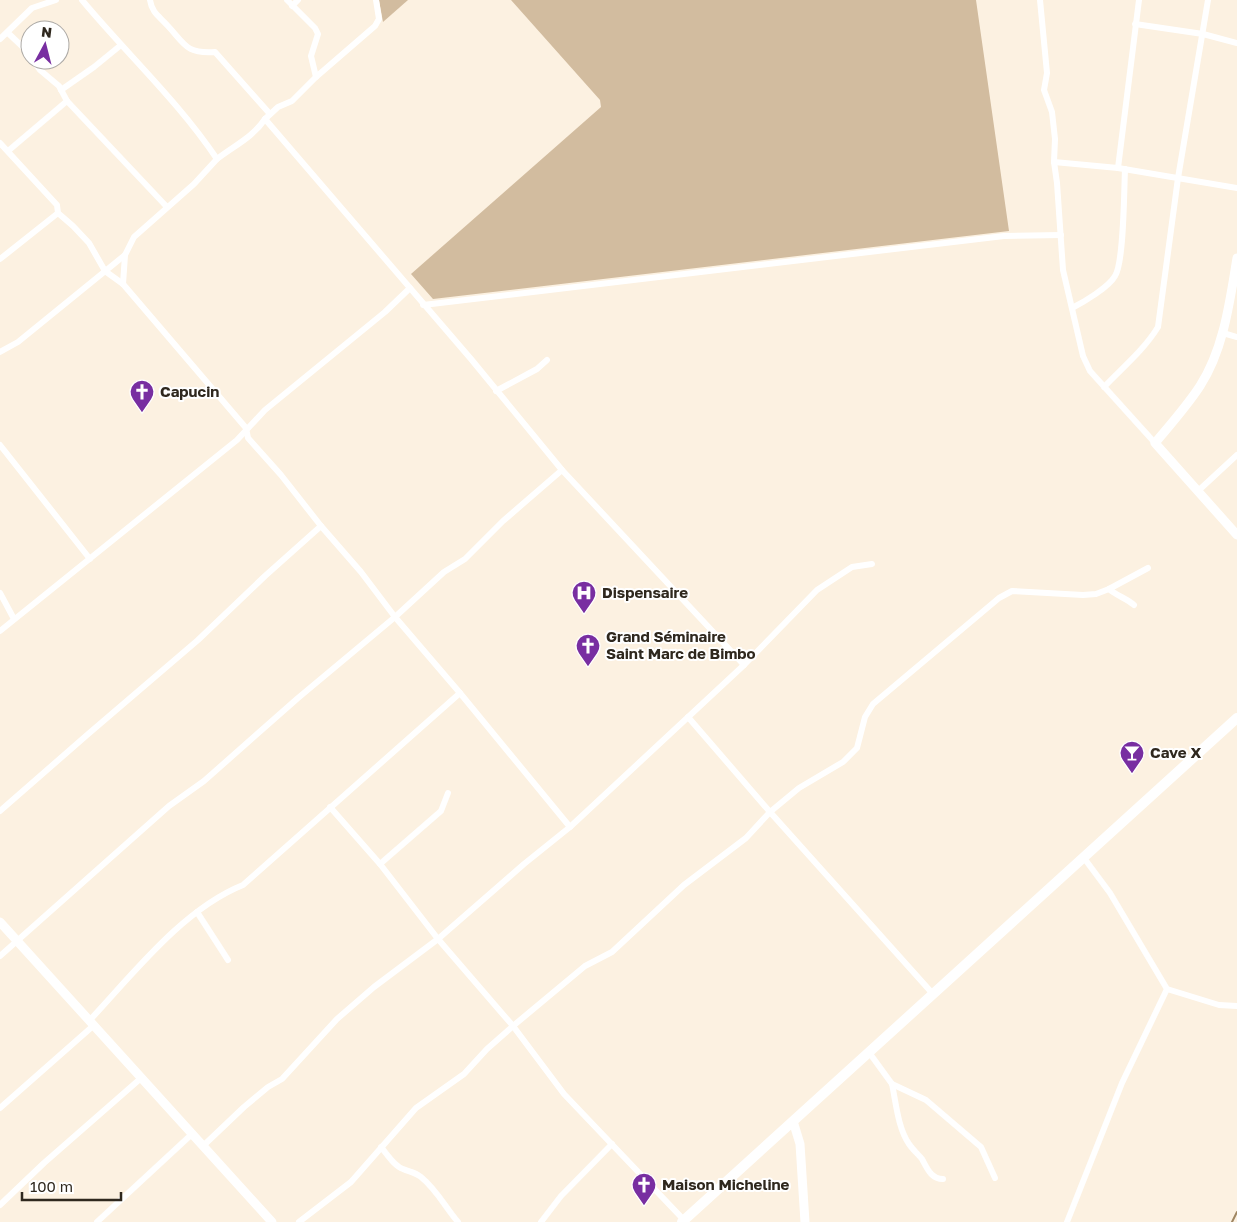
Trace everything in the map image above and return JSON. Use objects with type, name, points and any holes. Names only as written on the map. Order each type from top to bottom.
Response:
[{"type":"main road","points":[[683,1221],[868,1051],[1237,718]]},
{"type":"street","points":[[0,39],[32,8],[56,0]]},
{"type":"street","points":[[82,0],[180,108],[201,134],[217,159]]},
{"type":"street","points":[[150,0],[151,7],[156,15],[168,26],[184,46],[200,53],[215,52],[423,305],[471,358],[562,470],[744,665]]},
{"type":"street","points":[[287,0],[315,28],[318,34],[311,56],[316,77]]},
{"type":"street","points":[[292,6],[298,0]]},
{"type":"street","points":[[122,284],[125,255],[134,237],[194,184],[217,159],[257,131],[278,107],[292,101],[316,77],[375,26],[379,19],[376,0]]},
{"type":"street","points":[[1040,0],[1047,73],[1044,90],[1052,112],[1055,139],[1054,162],[1063,270],[1083,356],[1090,370],[1104,387],[1237,535]]},
{"type":"street","points":[[1072,308],[1100,290],[1115,277],[1120,262],[1122,169],[1135,24],[1139,0]]},
{"type":"street","points":[[1104,387],[1140,350],[1158,327],[1178,178],[1208,0]]},
{"type":"street","points":[[1135,24],[1203,34],[1237,43]]},
{"type":"street","points":[[8,32],[20,44]]},
{"type":"street","points":[[61,90],[94,68],[121,45]]},
{"type":"street","points":[[40,70],[61,90],[68,101],[167,207]]},
{"type":"street","points":[[8,151],[68,101]]},
{"type":"street","points":[[0,143],[57,205],[58,213],[89,243],[105,271],[122,284],[246,428],[248,438],[281,475],[321,526],[570,826]]},
{"type":"street","points":[[1054,162],[1122,169],[1237,188]]},
{"type":"street","points":[[1,256],[58,213]]},
{"type":"street","points":[[992,234],[1004,236]]},
{"type":"street","points":[[423,305],[1004,236],[1061,235]]},
{"type":"street","points":[[0,352],[18,342],[125,255]]},
{"type":"street","points":[[1155,443],[1200,386],[1211,364],[1223,333],[1237,258]]},
{"type":"street","points":[[0,630],[237,440],[246,428],[265,410],[385,312],[410,288]]},
{"type":"street","points":[[1223,333],[1237,337]]},
{"type":"street","points":[[496,391],[536,370],[546,360]]},
{"type":"street","points":[[0,445],[90,559]]},
{"type":"street","points":[[1198,491],[1237,456]]},
{"type":"street","points":[[0,956],[169,806],[204,781],[298,698],[396,617],[444,572],[465,559],[503,521],[562,470]]},
{"type":"street","points":[[0,811],[198,640],[321,526]]},
{"type":"street","points":[[203,1146],[244,1107],[268,1087],[282,1079],[337,1019],[374,987],[438,939],[570,826],[744,665],[817,590],[852,567],[872,564]]},
{"type":"street","points":[[299,1222],[351,1182],[416,1108],[464,1074],[487,1049],[585,966],[612,952],[684,885],[746,838],[770,812],[799,788],[843,762],[857,748],[865,717],[873,704],[999,598],[1012,592],[1096,594],[1109,590],[1148,568]]},
{"type":"street","points":[[1109,590],[1134,605]]},
{"type":"street","points":[[0,593],[14,619]]},
{"type":"street","points":[[0,1108],[91,1023],[155,950],[196,912],[224,892],[243,884],[460,693]]},
{"type":"street","points":[[688,717],[770,812],[933,994]]},
{"type":"street","points":[[380,864],[441,811],[448,792]]},
{"type":"street","points":[[330,807],[380,864],[438,939],[513,1026],[564,1094],[683,1221]]},
{"type":"street","points":[[1084,858],[1110,893],[1167,989],[1218,1005],[1237,1006]]},
{"type":"street","points":[[196,912],[228,960]]},
{"type":"street","points":[[0,922],[140,1079],[272,1222]]},
{"type":"street","points":[[1066,1222],[1122,1083],[1167,989]]},
{"type":"street","points":[[868,1051],[892,1084],[898,1114],[908,1143],[921,1159],[928,1172],[939,1179],[943,1179]]},
{"type":"street","points":[[0,1205],[44,1163],[140,1079]]},
{"type":"street","points":[[892,1084],[926,1100],[981,1147],[995,1178]]},
{"type":"street","points":[[793,1121],[800,1144],[805,1222]]},
{"type":"street","points":[[97,1222],[192,1134]]},
{"type":"street","points":[[541,1222],[561,1196],[612,1144]]},
{"type":"street","points":[[381,1147],[398,1166],[417,1174],[425,1181],[442,1198],[445,1207],[458,1222]]},
{"type":"shaded area","points":[[379,0],[408,0],[383,22]]},
{"type":"shaded area","points":[[511,0],[976,0],[1009,231],[433,299],[411,274],[601,107],[600,100]]},
{"type":"waterway","points":[[1232,1222],[1237,1212]]},
{"type":"place","name":"Capucin","points":[[142,413]]},
{"type":"place","name":"Dispensaire","points":[[584,614]]},
{"type":"place","name":"Grand Séminaire Saint Marc de Bimbo","points":[[588,667]]},
{"type":"place","name":"Cave X","points":[[1132,774]]},
{"type":"place","name":"Maison Micheline","points":[[644,1206]]}]
